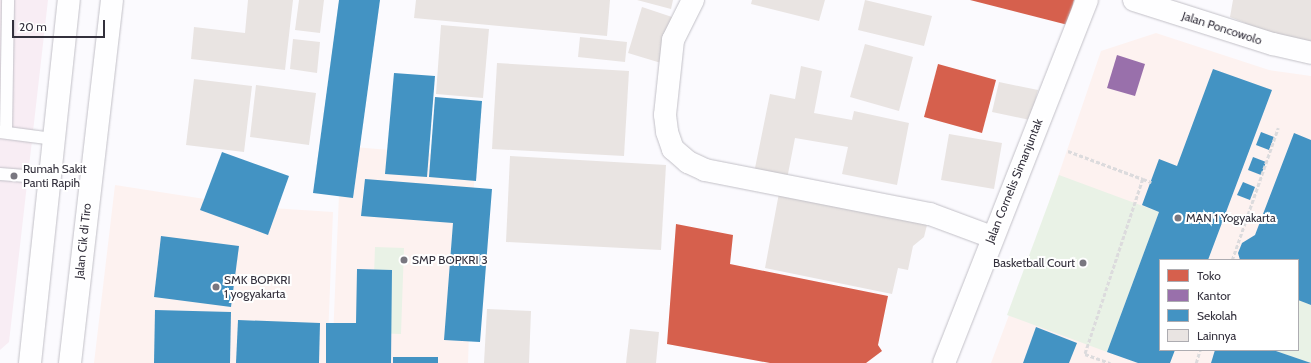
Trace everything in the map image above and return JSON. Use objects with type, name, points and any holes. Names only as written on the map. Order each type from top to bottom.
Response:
[{"type":"main road","points":[[30,363],[69,0]]},
{"type":"main road","name":"Jalan Cik di Tiro","points":[[70,363],[112,0]]},
{"type":"main road","points":[[693,0],[673,40],[665,115],[667,132],[674,149],[688,162],[705,170],[930,214],[992,238]]},
{"type":"main road","name":"Jalan Cornelis Simanjuntak","points":[[944,363],[1087,0]]},
{"type":"main road","name":"Jalan Poncowolo","points":[[1134,0],[1273,44],[1311,53]]},
{"type":"lane","points":[[8,0],[3,132],[53,139]]},
{"type":"lane","points":[[0,174],[51,178]]},
{"type":"path","points":[[1232,259],[1278,128]]},
{"type":"path","points":[[1068,151],[1151,182]]},
{"type":"path","points":[[1110,363],[1085,354],[1143,179]]},
{"type":"path","points":[[1196,363],[1200,351]]},
{"type":"shaded area","name":"Rumah Sakit Panti Rapih","points":[[0,0],[48,0],[9,342],[0,350]]},
{"type":"shaded area","name":"MAN 1 Yogyakarta","points":[[1156,33],[1269,70],[1311,76],[1311,363],[991,363],[1026,270],[1101,51]]},
{"type":"shaded area","name":"SMP BOPKRI 3","points":[[341,146],[475,157],[468,363],[332,363]]},
{"type":"shaded area","name":"Basketball Court","points":[[1059,175],[1159,212],[1107,352],[1007,315]]},
{"type":"shaded area","name":"SMK BOPKRI 1 yogyakarta","points":[[115,185],[256,207],[333,212],[327,363],[94,363]]},
{"type":"shaded area","points":[[375,247],[404,248],[401,334],[372,333]]},
{"type":"shaded area","points":[[1299,300],[1311,305],[1311,363],[1276,351],[1299,351]]},
{"type":"building: Toko","points":[[970,0],[1074,0],[1068,25]]},
{"type":"building: Toko","points":[[938,64],[996,80],[982,133],[924,117]]},
{"type":"building: Toko","points":[[676,224],[733,235],[730,264],[888,296],[878,345],[882,351],[866,363],[770,363],[667,344]]},
{"type":"building: Kantor","points":[[1117,55],[1145,64],[1135,96],[1107,88]]},
{"type":"building: Sekolah","points":[[339,0],[380,0],[353,198],[313,193]]},
{"type":"building: Sekolah","points":[[1213,69],[1272,90],[1208,259],[1159,259],[1159,351],[1175,351],[1170,363],[1138,363],[1107,352],[1159,212],[1142,205],[1159,159],[1177,166]]},
{"type":"building: Sekolah","points":[[394,73],[435,76],[427,177],[385,174]]},
{"type":"building: Sekolah","points":[[435,97],[482,101],[476,181],[429,177]]},
{"type":"building: Sekolah","points":[[1261,132],[1274,137],[1269,150],[1256,145]]},
{"type":"building: Sekolah","points":[[1294,133],[1311,140],[1311,305],[1299,300],[1299,259],[1240,259],[1238,253],[1242,243],[1255,235]]},
{"type":"building: Sekolah","points":[[222,152],[289,176],[268,235],[200,210]]},
{"type":"building: Sekolah","points":[[1253,157],[1266,162],[1261,175],[1248,170]]},
{"type":"building: Sekolah","points":[[365,179],[492,189],[480,342],[444,340],[453,223],[361,216]]},
{"type":"building: Sekolah","points":[[1243,182],[1255,187],[1250,200],[1237,195]]},
{"type":"building: Sekolah","points":[[161,236],[239,246],[231,307],[154,297]]},
{"type":"building: Sekolah","points":[[357,269],[392,270],[391,363],[326,363],[326,323],[356,323]]},
{"type":"building: Sekolah","points":[[155,310],[231,312],[230,363],[154,363]]},
{"type":"building: Sekolah","points":[[238,320],[320,323],[319,363],[236,363]]},
{"type":"building: Sekolah","points":[[1036,327],[1077,343],[1069,363],[1023,363]]},
{"type":"building: Sekolah","points":[[1215,351],[1276,351],[1311,363],[1211,363]]},
{"type":"building: Sekolah","points":[[393,357],[438,357],[438,363],[393,363]]},
{"type":"building: Lainnya","points":[[248,0],[293,0],[285,70],[191,59],[194,27],[245,33]]},
{"type":"building: Lainnya","points":[[299,0],[324,0],[320,33],[295,30]]},
{"type":"building: Lainnya","points":[[416,0],[610,0],[607,36],[414,18]]},
{"type":"building: Lainnya","points":[[637,0],[673,0],[671,9]]},
{"type":"building: Lainnya","points":[[752,0],[825,0],[819,21],[751,4]]},
{"type":"building: Lainnya","points":[[865,0],[932,16],[924,46],[858,30]]},
{"type":"building: Lainnya","points":[[1233,0],[1311,0],[1311,45],[1252,33],[1245,23],[1230,17]]},
{"type":"building: Lainnya","points":[[642,7],[675,18],[661,63],[628,53]]},
{"type":"building: Lainnya","points":[[441,25],[489,29],[483,98],[436,94]]},
{"type":"building: Lainnya","points":[[580,37],[627,42],[625,62],[578,57]]},
{"type":"building: Lainnya","points":[[293,39],[320,42],[317,73],[290,69]]},
{"type":"building: Lainnya","points":[[865,44],[913,57],[899,111],[850,97]]},
{"type":"building: Lainnya","points":[[497,63],[629,71],[624,156],[492,149]]},
{"type":"building: Lainnya","points":[[801,66],[822,71],[814,113],[852,120],[854,111],[909,123],[897,185],[842,174],[848,147],[795,138],[787,179],[754,173],[770,94],[795,99]]},
{"type":"building: Lainnya","points":[[194,79],[252,86],[244,152],[186,145]]},
{"type":"building: Lainnya","points":[[999,82],[1038,90],[1030,120],[992,112]]},
{"type":"building: Lainnya","points":[[256,85],[316,93],[309,145],[250,137]]},
{"type":"building: Lainnya","points":[[949,134],[1002,143],[994,189],[941,180]]},
{"type":"building: Lainnya","points":[[510,156],[666,165],[661,250],[506,242]]},
{"type":"building: Lainnya","points":[[779,193],[928,221],[924,237],[913,246],[908,270],[898,268],[892,294],[765,268]]},
{"type":"building: Lainnya","points":[[487,309],[531,311],[529,363],[484,363]]},
{"type":"building: Lainnya","points":[[630,329],[659,332],[656,363],[626,363]]},
{"type":"place","name":"Rumah Sakit Panti Rapih","points":[[14,176]]},
{"type":"place","name":"MAN 1 Yogyakarta","points":[[1178,218]]},
{"type":"place","name":"SMP BOPKRI 3","points":[[404,260]]},
{"type":"place","name":"Basketball Court","points":[[1083,263]]},
{"type":"place","name":"SMK BOPKRI 1 yogyakarta","points":[[216,287]]}]
